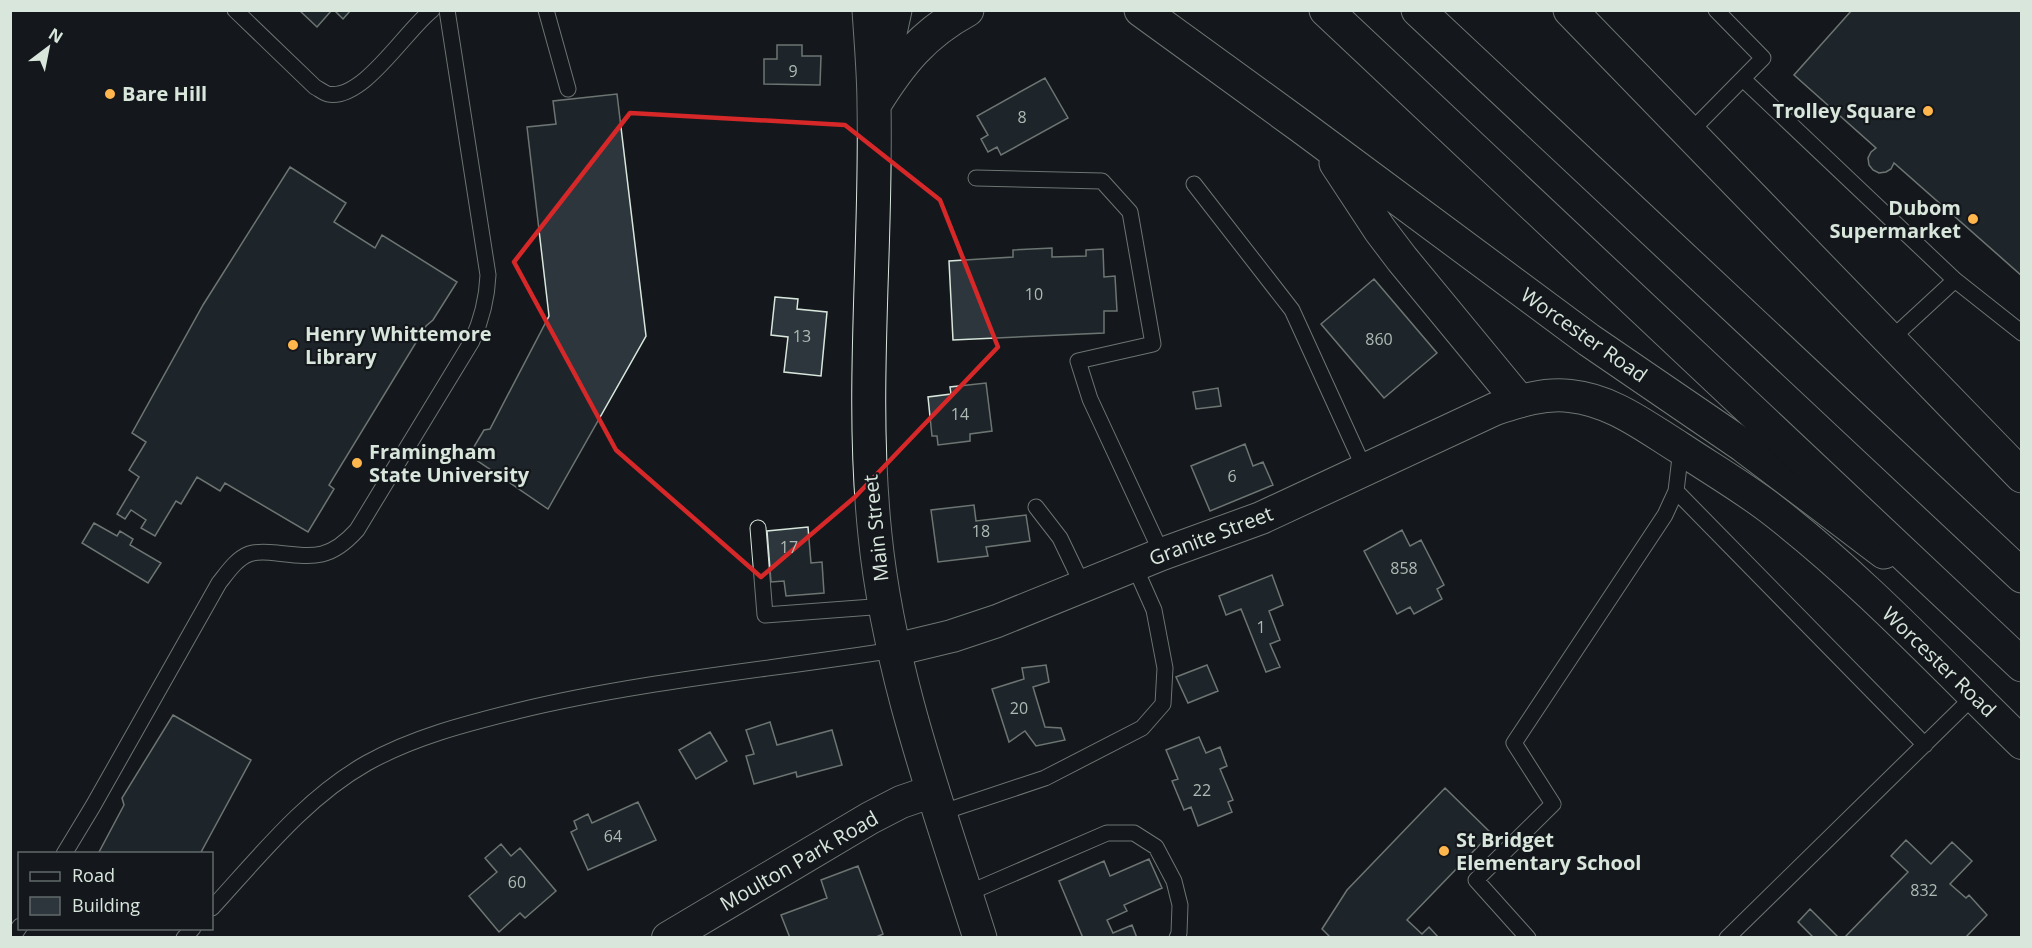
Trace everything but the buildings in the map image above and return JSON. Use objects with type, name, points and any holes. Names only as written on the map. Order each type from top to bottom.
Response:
[{"type":"main road","name":"Main Street","points":[[869,10],[874,105],[869,388],[870,467],[875,536],[894,650],[912,724],[980,938]]},
{"type":"main road","name":"Main Street","points":[[874,105],[895,10]]},
{"type":"main road","points":[[874,105],[912,51],[930,34],[967,10]]},
{"type":"main road","name":"Worcester Road","points":[[1326,10],[2022,665]]},
{"type":"main road","points":[[1418,10],[2022,576]]},
{"type":"main road","points":[[1570,10],[2022,476]]},
{"type":"main road","name":"Worcester Road","points":[[1140,11],[1302,127],[1589,340],[1744,446],[1808,493],[1889,555],[2022,665]]},
{"type":"main road","points":[[1302,127],[1334,159],[1402,259],[1519,401]]},
{"type":"street","name":"Worcester Road","points":[[1519,401],[1546,396],[1562,396],[1596,402],[1625,413],[1734,482],[1807,538],[1890,614],[2022,743]]},
{"type":"street","name":"Granite Street","points":[[894,650],[952,636],[998,621],[1148,560],[1262,518],[1495,409],[1519,401]]},
{"type":"street","name":"Moulton Park Road","points":[[668,938],[870,818],[901,802],[937,802]]},
{"type":"lane","points":[[234,10],[315,87],[327,93],[344,93],[360,85],[432,10]]},
{"type":"lane","points":[[65,852],[231,566],[248,554],[266,552],[305,556],[325,554],[344,544],[357,530],[472,341],[482,320],[487,297],[488,274],[447,10]]},
{"type":"lane","points":[[546,10],[568,89]]},
{"type":"lane","points":[[1689,133],[1762,58],[1716,10]]},
{"type":"lane","points":[[1743,79],[1954,280],[2022,333]]},
{"type":"lane","points":[[937,802],[1045,778],[1142,728],[1163,704],[1165,668],[1154,610],[1148,560],[1078,360],[1153,344],[1130,212],[1102,181],[976,178]]},
{"type":"lane","points":[[1194,184],[1292,310],[1365,470]]},
{"type":"lane","points":[[1890,340],[1954,280]]},
{"type":"lane","points":[[1528,938],[1476,880],[1553,804],[1514,743],[1665,515],[1676,491],[1680,449]]},
{"type":"lane","points":[[1676,491],[1925,745]]},
{"type":"lane","points":[[1036,507],[1060,538],[1083,586]]},
{"type":"lane","points":[[758,528],[765,615],[886,606]]},
{"type":"lane","points":[[213,907],[298,816],[366,764],[400,746],[485,719],[586,696],[894,650]]},
{"type":"lane","points":[[1727,938],[1974,696]]},
{"type":"lane","points":[[966,894],[1107,832],[1134,833],[1156,847],[1174,881],[1180,905],[1177,938]]},
{"type":"highlighted area","points":[[630,113],[845,125],[940,200],[998,347],[855,497],[761,577],[616,450],[514,262]]},
{"type":"place","name":"Bare Hill","points":[[110,94]]},
{"type":"place","name":"Trolley Square","points":[[1928,111]]},
{"type":"place","name":"Dubom Supermarket","points":[[1973,219]]},
{"type":"place","name":"Henry Whittemore Library","points":[[293,345]]},
{"type":"place","name":"Framingham State University","points":[[357,463]]},
{"type":"place","name":"St Bridget Elementary School","points":[[1444,851]]}]
